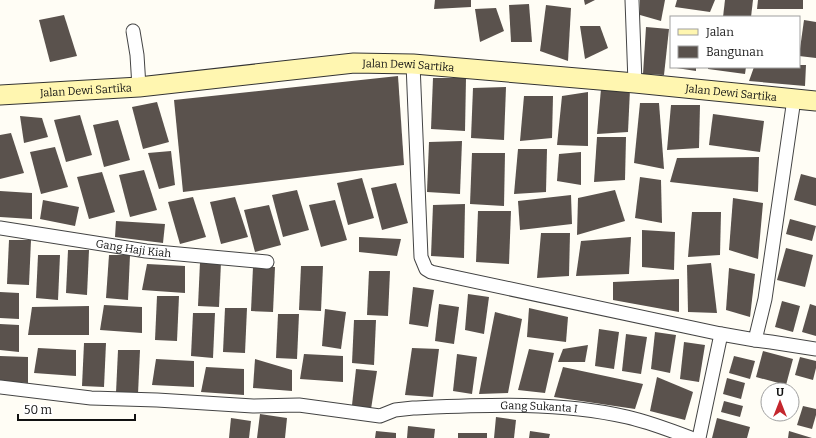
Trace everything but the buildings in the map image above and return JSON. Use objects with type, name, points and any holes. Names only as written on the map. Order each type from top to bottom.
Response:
[{"type":"street","points":[[632,0],[635,83]]},
{"type":"street","points":[[134,31],[139,87]]},
{"type":"street","name":"Jalan Dewi Sartika","points":[[0,95],[139,87],[354,63],[413,64],[635,83],[816,101]]},
{"type":"street","points":[[413,64],[421,257],[426,269],[431,272],[721,334],[816,349]]},
{"type":"street","points":[[755,340],[765,299],[794,99]]},
{"type":"street","name":"Gang Haji Kiah","points":[[0,228],[146,251],[267,262]]},
{"type":"street","points":[[699,438],[721,334]]},
{"type":"street","name":"Gang Sukanta I","points":[[0,388],[91,398],[157,400],[253,406],[299,405],[380,416],[395,410],[419,408],[545,406],[583,409],[628,417],[665,428],[691,438]]}]
